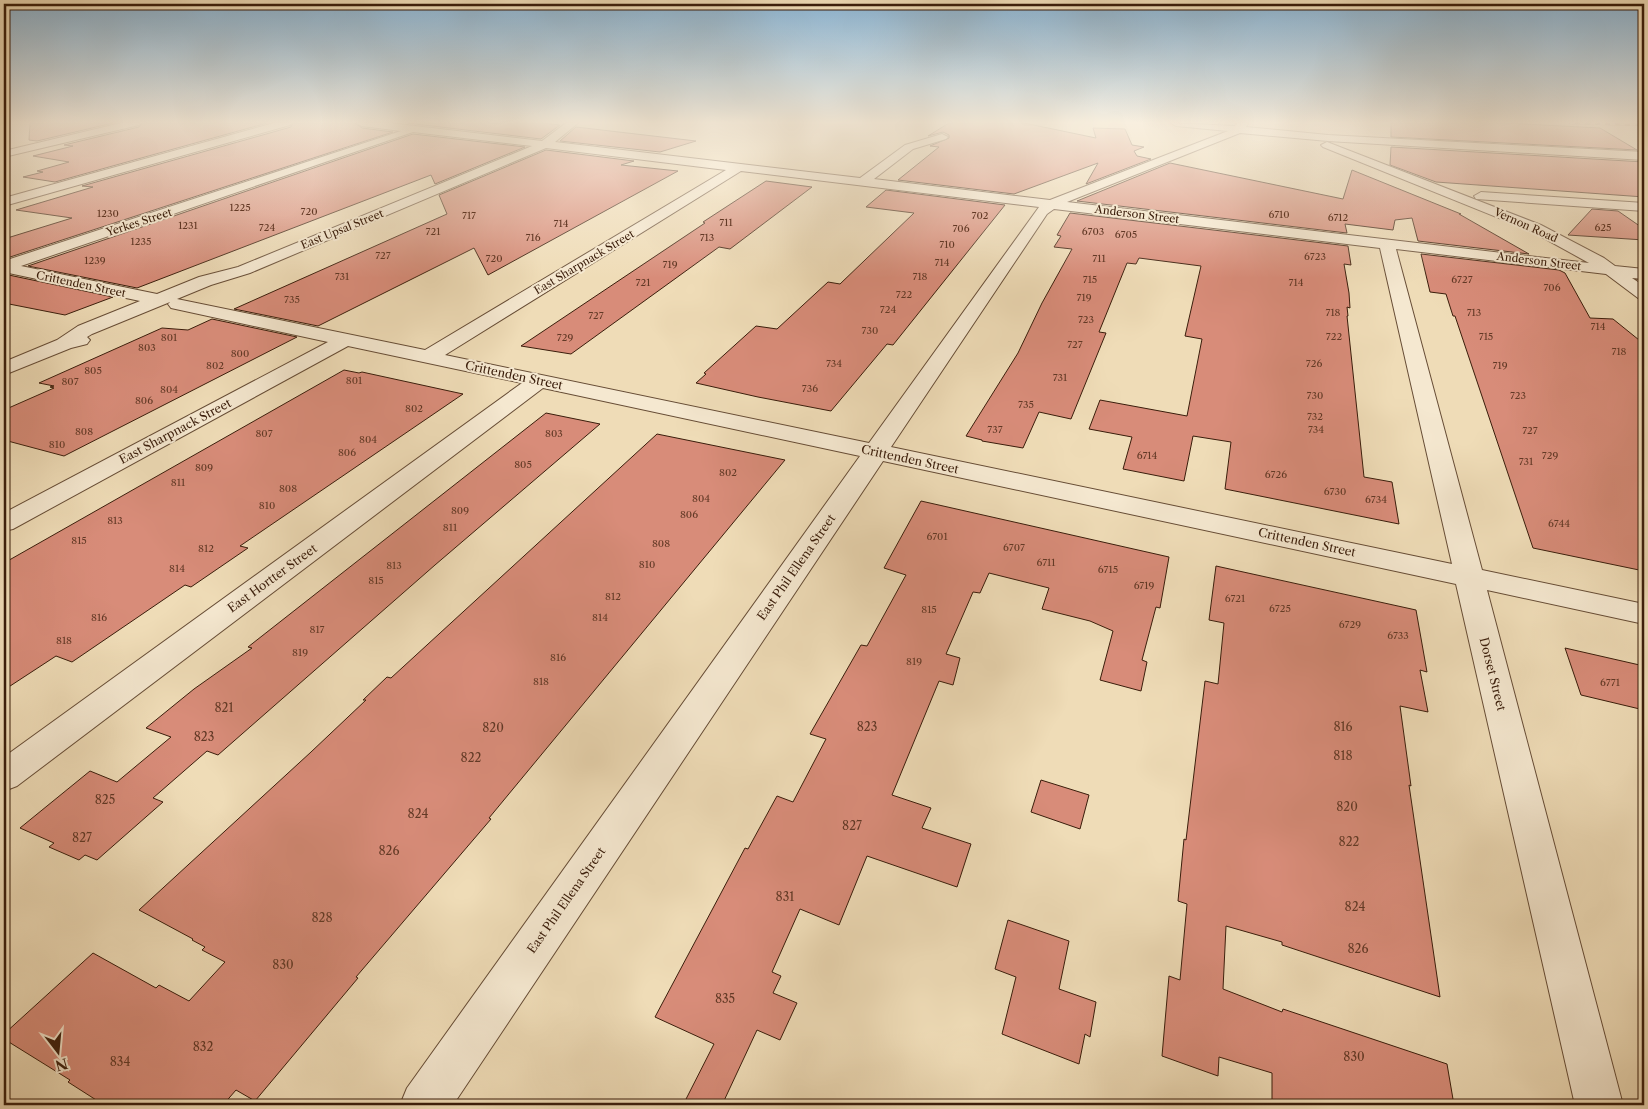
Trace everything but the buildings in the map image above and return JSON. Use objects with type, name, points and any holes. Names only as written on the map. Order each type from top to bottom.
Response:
[{"type":"street","points":[[4,202],[101,175]]},
{"type":"street","name":"Yerkes Street","points":[[4,267],[282,175]]},
{"type":"street","name":"East Upsal Street","points":[[4,369],[64,344],[85,330],[226,283],[244,270],[471,175]]},
{"type":"street","name":"East Sharpnack Street","points":[[429,356],[726,175]]},
{"type":"street","name":"Anderson Street","points":[[803,175],[1644,274]]},
{"type":"street","points":[[863,182],[873,175]]},
{"type":"street","name":"East Phil Ellena Street","points":[[424,1105],[1042,211],[1052,204],[1119,175]]},
{"type":"street","name":"Vernon Road","points":[[1405,175],[1536,228],[1578,249],[1644,294]]},
{"type":"street","points":[[1462,197],[1502,197],[1644,207]]},
{"type":"street","name":"Dorset Street","points":[[1387,243],[1599,1105]]},
{"type":"street","name":"Crittenden Street","points":[[4,267],[1644,614]]},
{"type":"street","name":"East Sharpnack Street","points":[[4,523],[347,339]]},
{"type":"street","name":"East Hortter Street","points":[[4,776],[540,380]]}]
